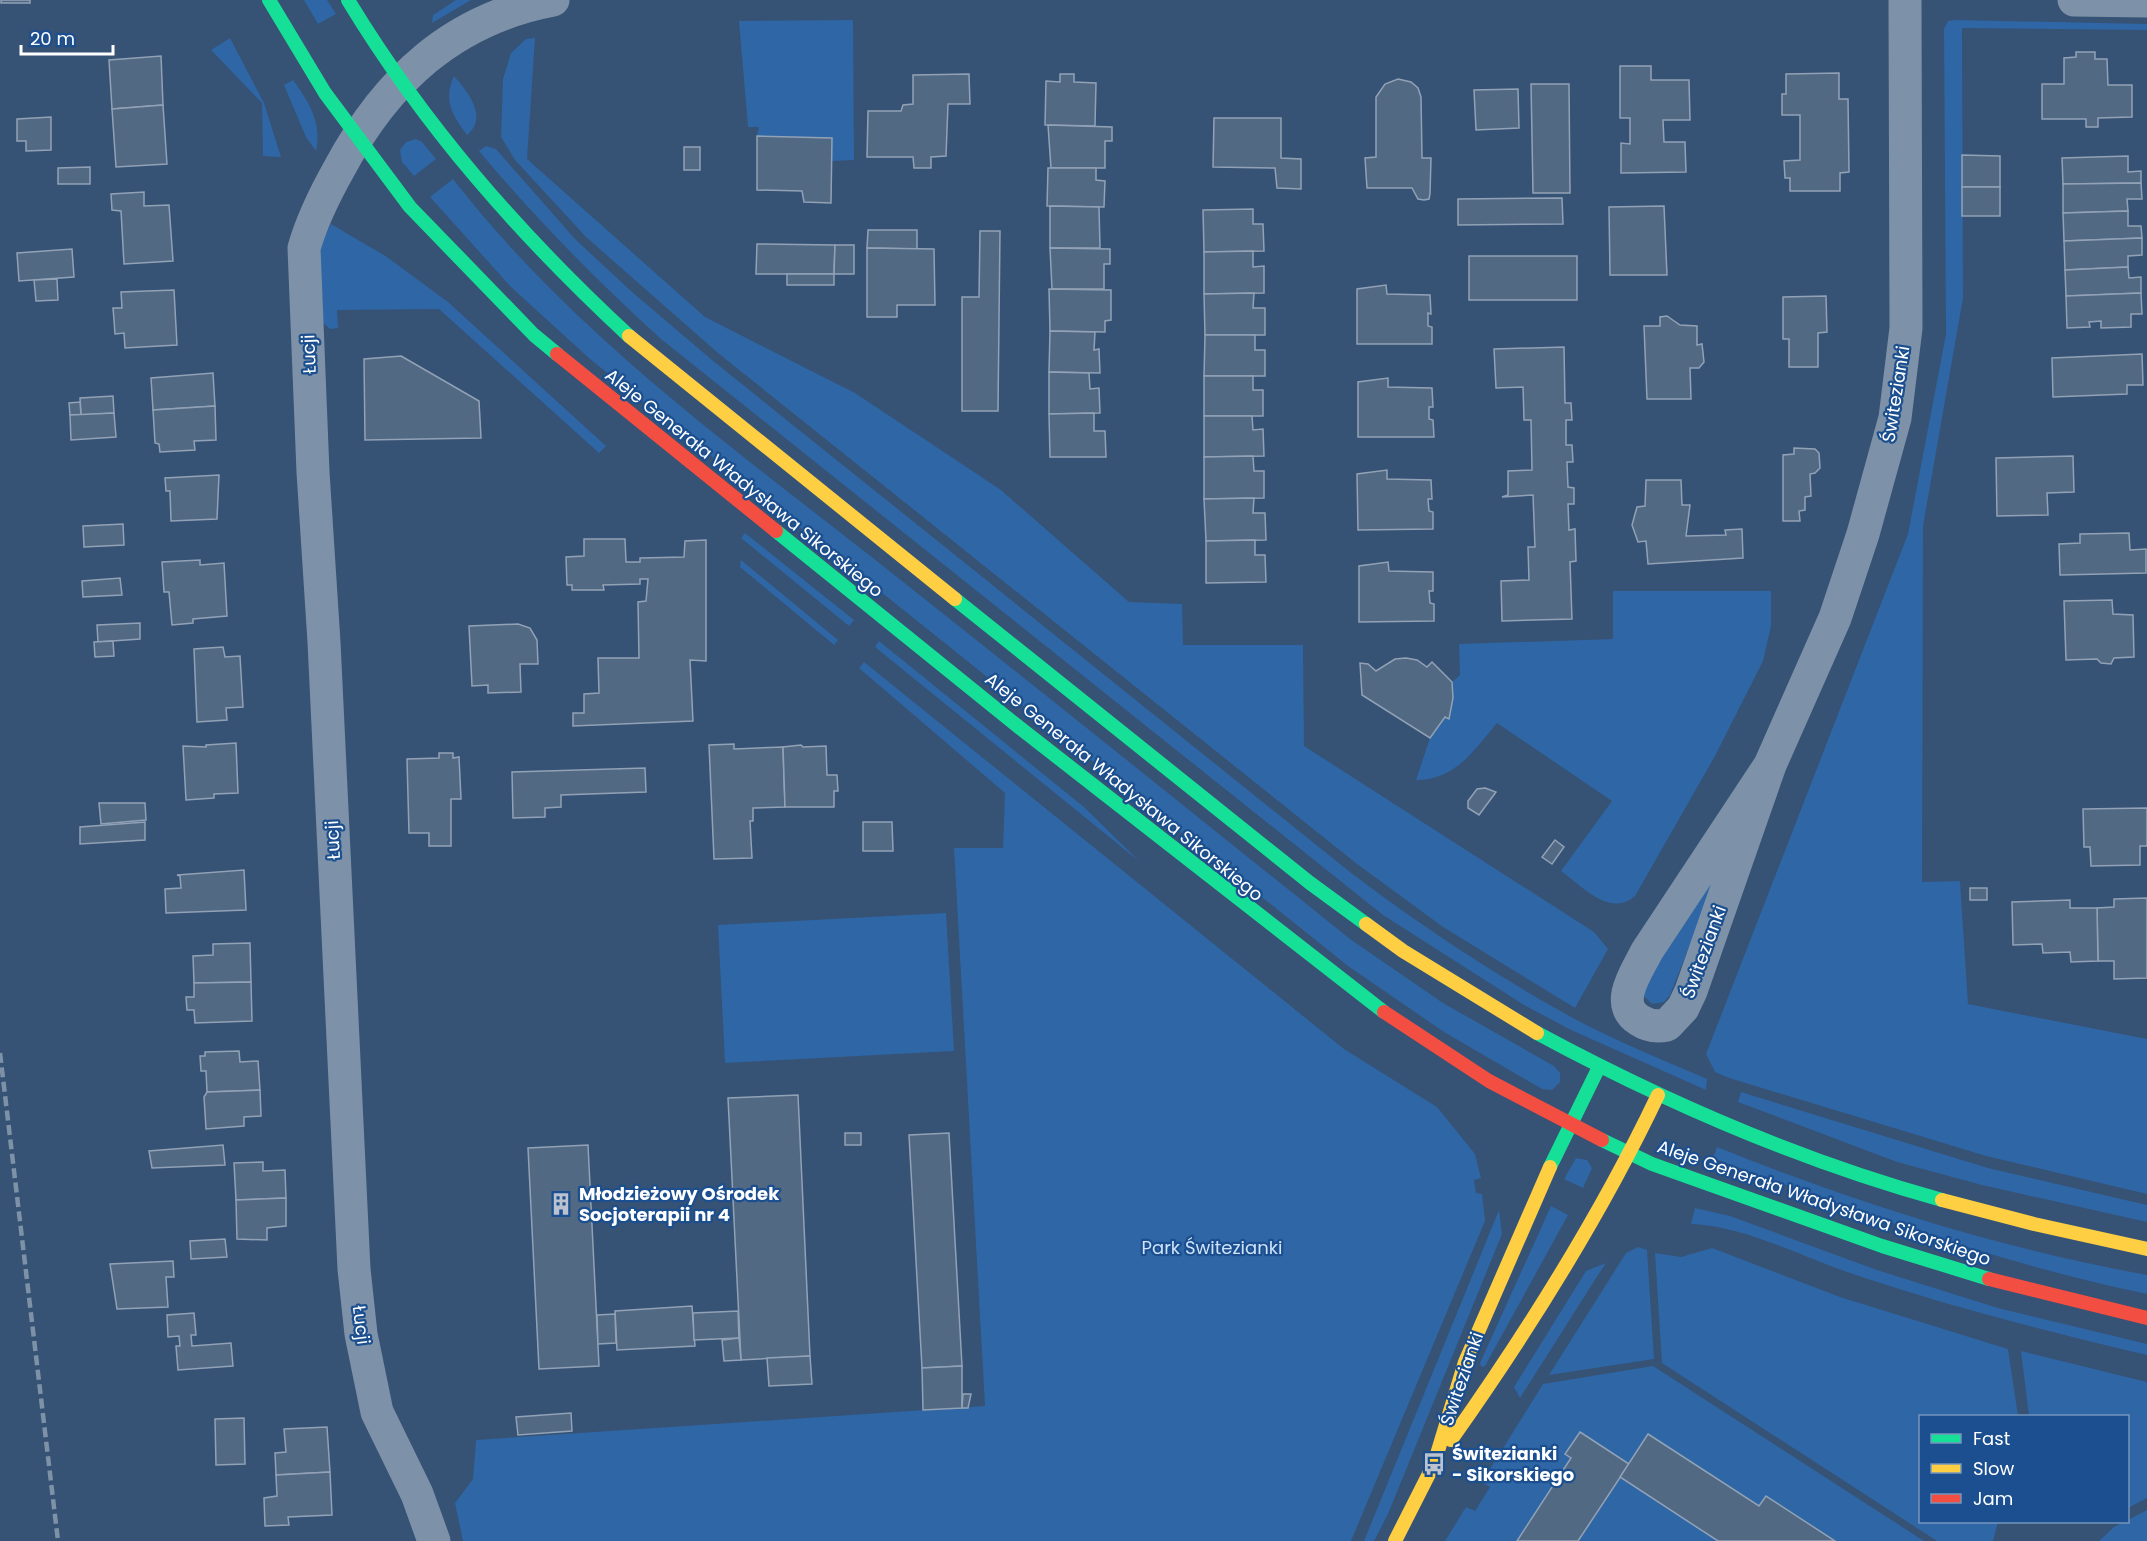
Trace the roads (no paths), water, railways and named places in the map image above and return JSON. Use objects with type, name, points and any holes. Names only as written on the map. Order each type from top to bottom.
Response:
[{"type":"main road","name":"Aleje Generała Władysława Sikorskiego","points":[[269,0],[310,69],[356,136],[410,207],[489,291],[583,377],[1334,978],[1429,1044],[1489,1081],[1630,1154],[1704,1184],[1882,1246],[1991,1280],[2147,1318]]},
{"type":"main road","name":"Aleje Generała Władysława Sikorskiego","points":[[348,0],[400,80],[471,173],[539,250],[616,325],[699,396],[1364,926],[1509,1020],[1599,1067],[1733,1128],[1902,1190],[2026,1224],[2147,1250]]},
{"type":"main road","name":"Świtezianki","points":[[1434,1464],[1466,1362],[1569,1124],[1599,1067]]},
{"type":"main road","name":"Świtezianki","points":[[1395,1541],[1434,1464],[1496,1377],[1630,1154],[1658,1095]]},
{"type":"street","name":"Łucji","points":[[434,1541],[417,1494],[377,1412],[364,1356],[354,1269],[304,256],[315,217],[356,136],[400,80],[470,27],[520,7],[553,0]]},
{"type":"street","name":"Świtezianki","points":[[1770,765],[1647,951],[1633,980],[1627,1001],[1629,1011],[1647,1024],[1667,1025],[1683,1008],[1770,765],[1835,618],[1863,534],[1895,418],[1906,328],[1905,0]]},
{"type":"street","points":[[2074,0],[2147,2]]},
{"type":"railway","points":[[0,1053],[58,1541]]},
{"type":"place","name":"Młodzieżowy Ośrodek Socjoterapii nr 4","points":[[561,1204]]},
{"type":"place","name":"Świtezianki - Sikorskiego","points":[[1434,1464]]},
{"type":"park label","name":"Park Świtezianki","points":[[1212,1248]]}]
